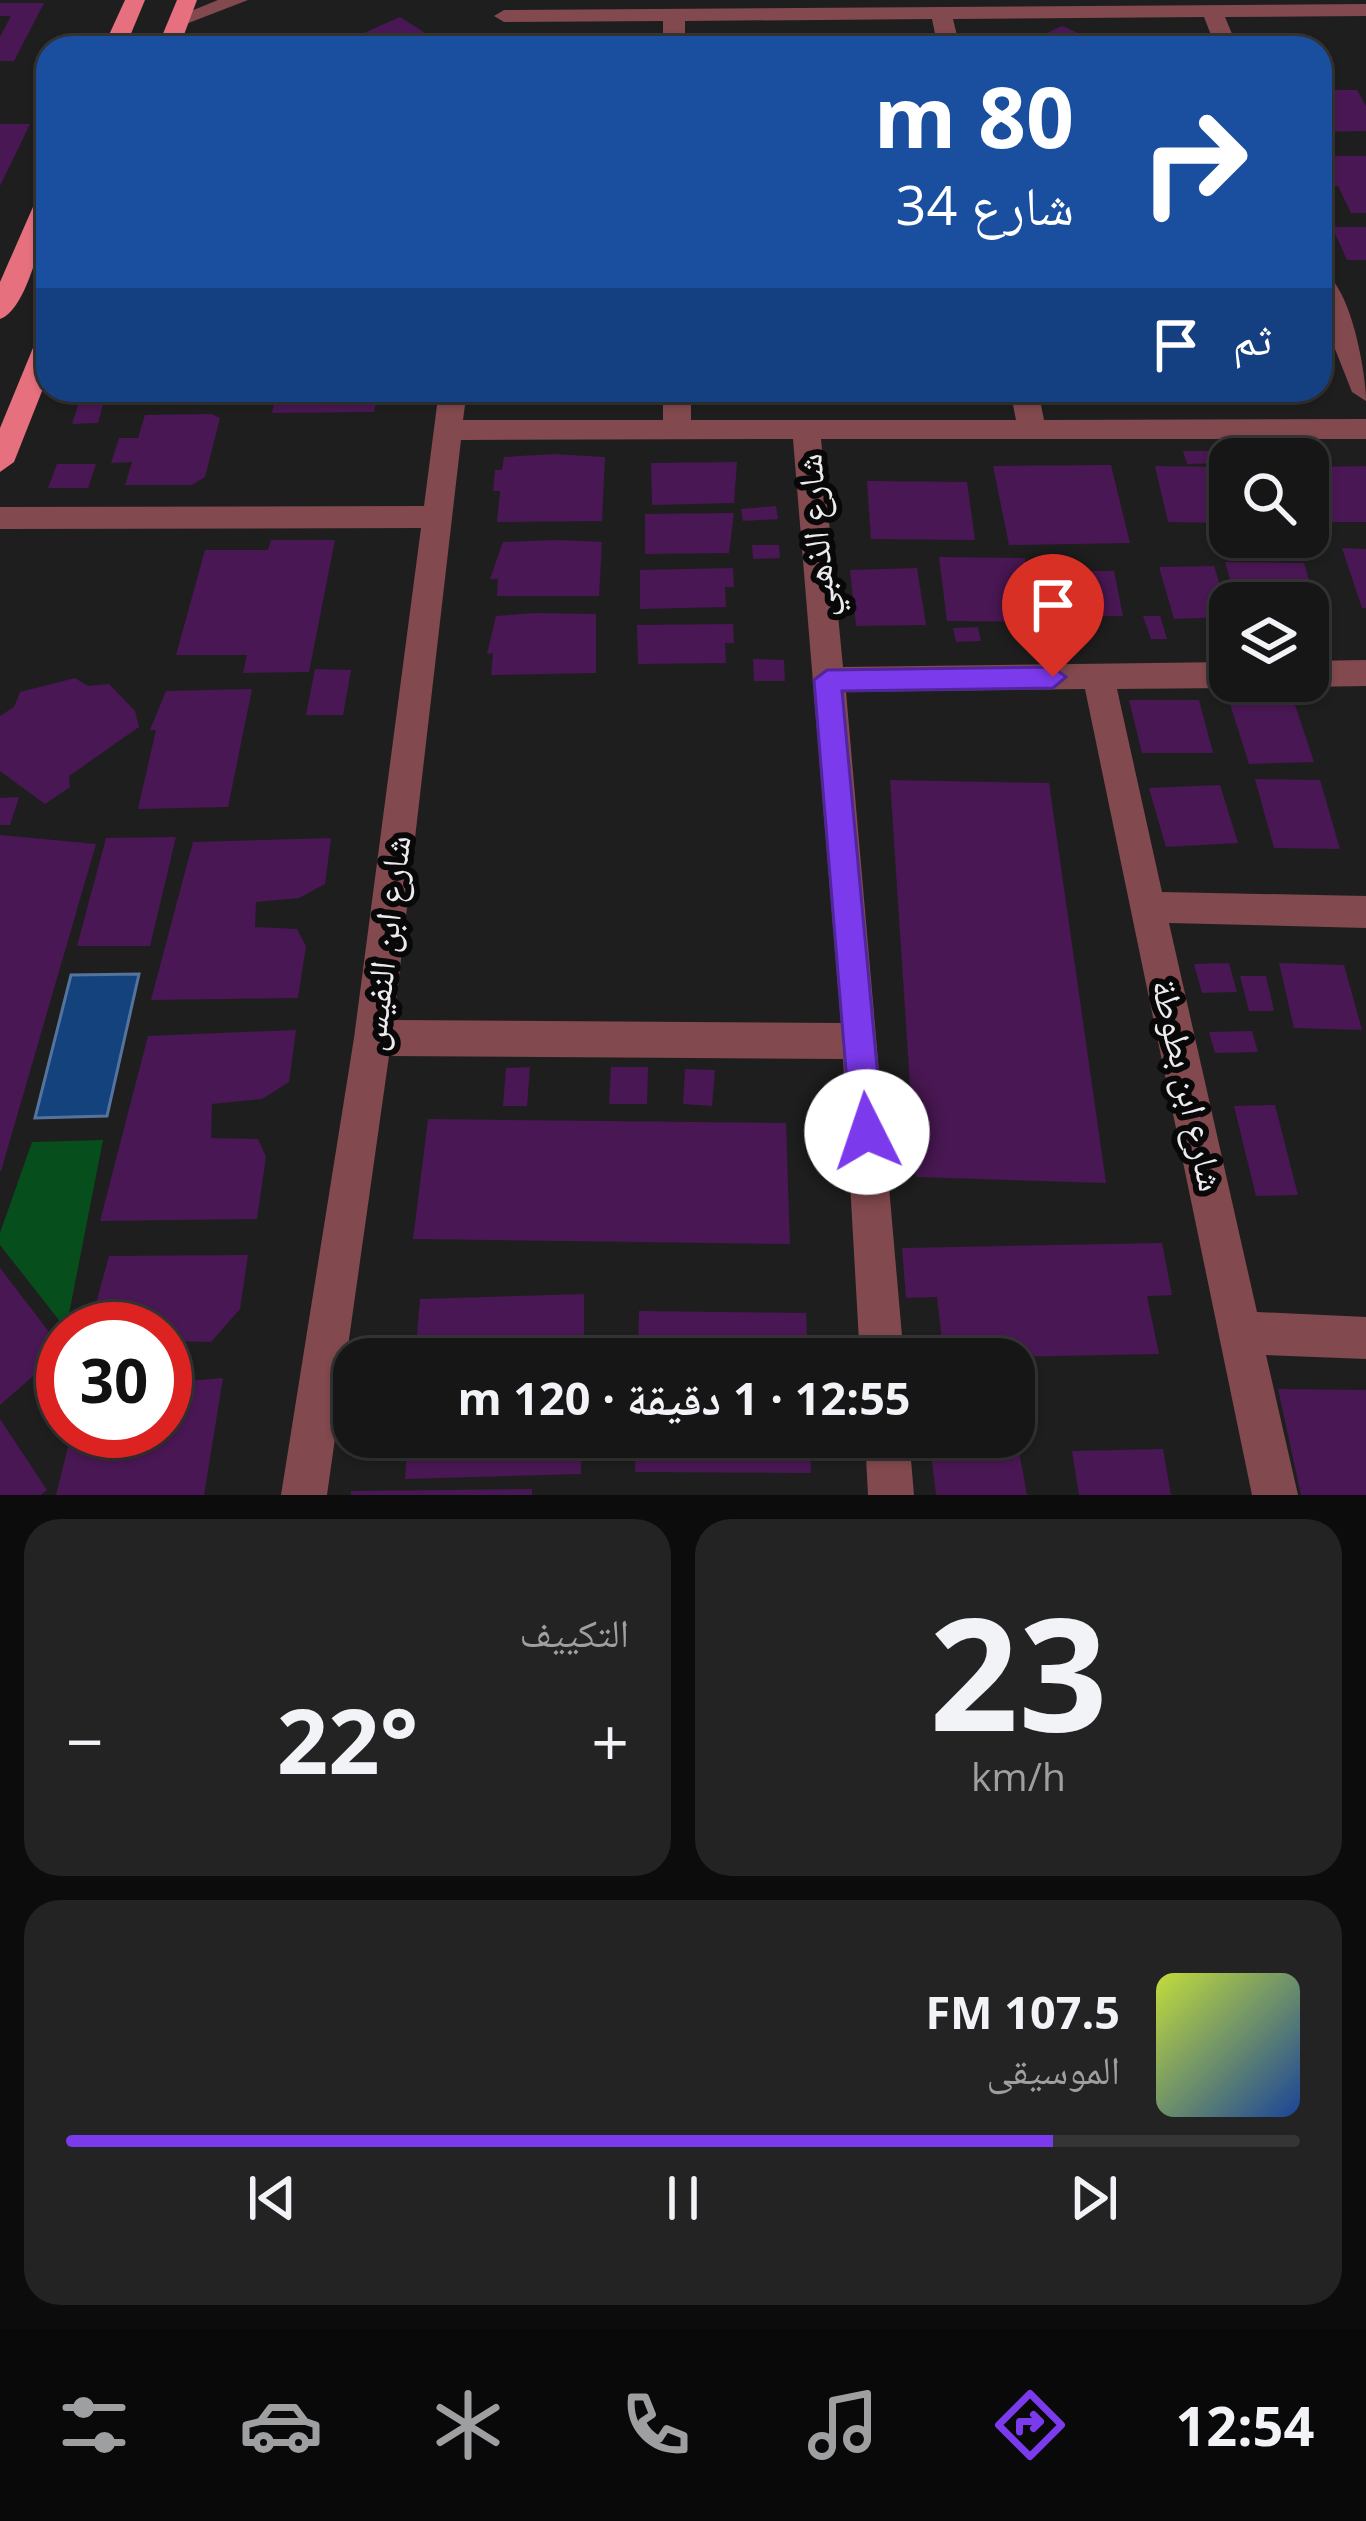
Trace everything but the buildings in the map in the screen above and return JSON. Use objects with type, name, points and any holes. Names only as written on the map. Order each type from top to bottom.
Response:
[{"type":"main road","points":[[119,36],[135,0]]},
{"type":"main road","points":[[171,36],[178,6]]},
{"type":"main road","points":[[1,304],[36,227]]},
{"type":"main road","points":[[0,462],[36,373]]},
{"type":"street","points":[[178,6],[238,0]]},
{"type":"street","points":[[504,16],[941,13],[1063,6],[1366,10]]},
{"type":"street","points":[[1212,11],[1222,36]]},
{"type":"street","points":[[941,13],[946,36]]},
{"type":"street","points":[[674,15],[674,36]]},
{"type":"street","points":[[1332,308],[1366,392]]},
{"type":"street","name":"شارع ابن النفيس","points":[[304,1495],[373,1038],[452,402]]},
{"type":"street","points":[[676,402],[677,430]]},
{"type":"street","points":[[1026,402],[1032,430]]},
{"type":"street","points":[[448,430],[1366,430]]},
{"type":"street","name":"شارع الذهبي","points":[[806,430],[861,1041],[881,1338]]},
{"type":"street","points":[[0,518],[436,517]]},
{"type":"street","points":[[1329,674],[1366,673]]},
{"type":"street","points":[[827,680],[1209,675]]},
{"type":"street","name":"شارع ابن بطوطة","points":[[1098,676],[1244,1333],[1275,1495]]},
{"type":"street","points":[[1149,907],[1366,912]]},
{"type":"street","points":[[373,1038],[861,1041]]},
{"type":"street","points":[[1244,1333],[1366,1338]]},
{"type":"street","points":[[888,1458],[891,1495]]},
{"type":"green space","points":[[103,1140],[71,1302],[45,1302],[0,1245],[32,1142]]},
{"type":"water","points":[[139,974],[107,1116],[35,1118],[71,975]]},
{"type":"route","points":[[867,1132],[827,680],[1053,677]]}]
